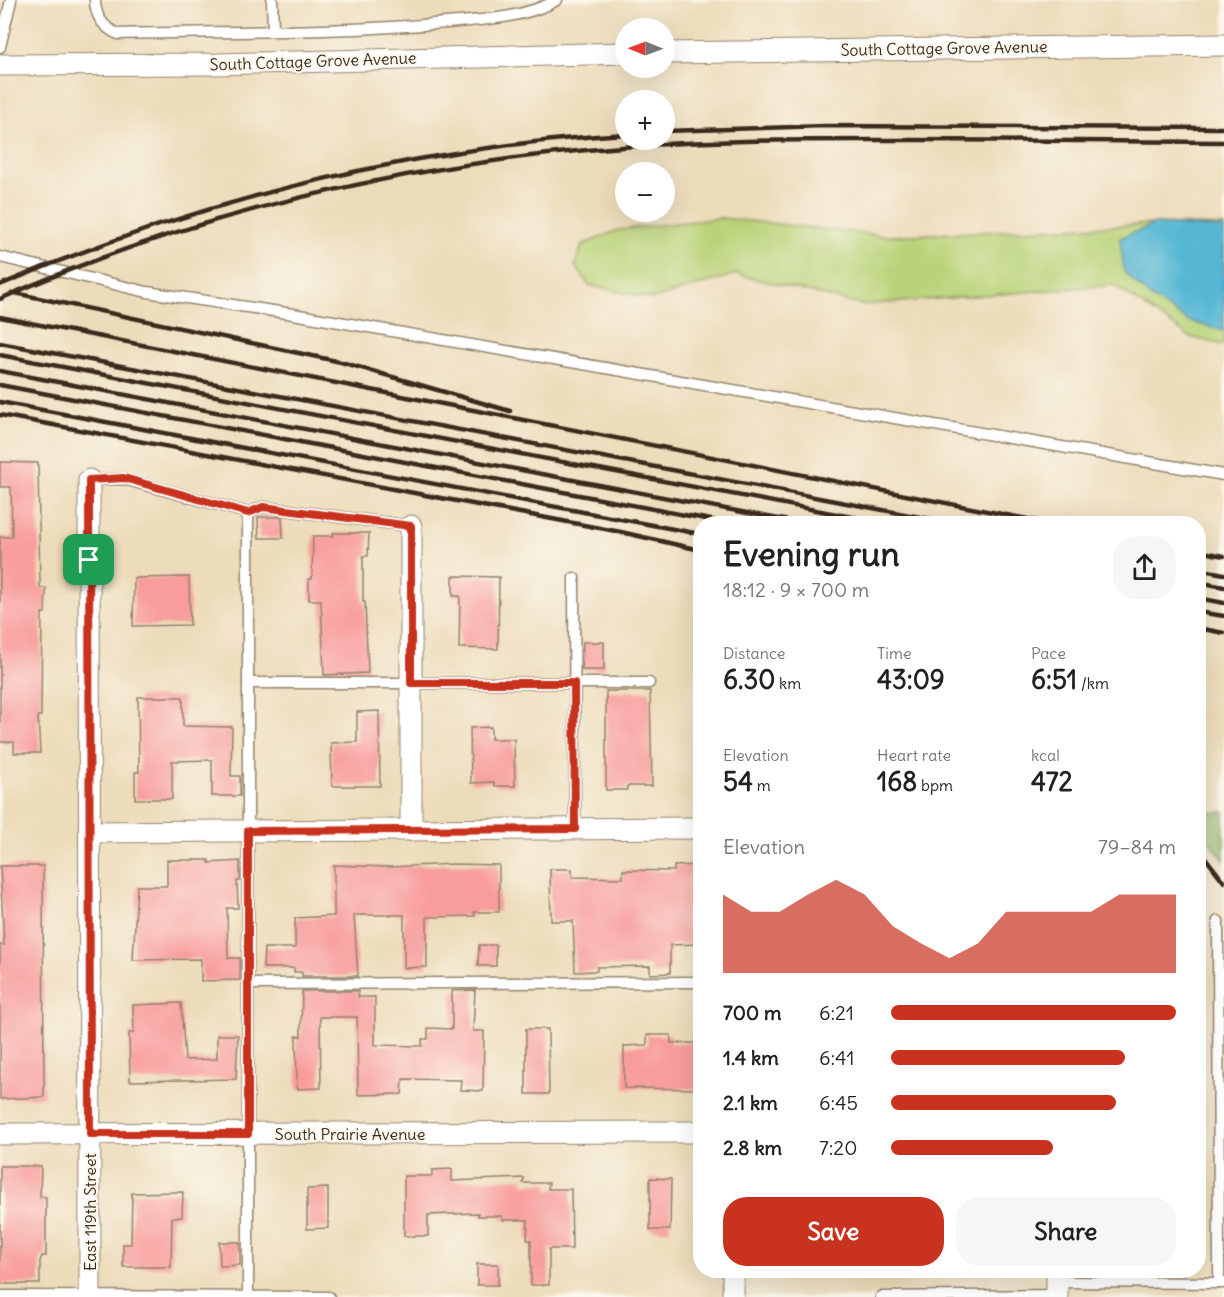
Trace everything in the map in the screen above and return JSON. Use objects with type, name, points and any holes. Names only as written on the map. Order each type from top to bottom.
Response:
[{"type":"street","name":"South Cottage Grove Avenue","points":[[675,53],[1224,45]]},
{"type":"street","name":"South Cottage Grove Avenue","points":[[0,65],[217,64],[615,53]]},
{"type":"street","name":"East 119th Street","points":[[89,480],[90,1296]]},
{"type":"street","points":[[411,526],[411,830]]},
{"type":"street","points":[[90,832],[693,828]]},
{"type":"street","name":"South Prairie Avenue","points":[[0,1134],[693,1132]]},
{"type":"street","points":[[733,1278],[733,1297]]},
{"type":"lane","points":[[0,47],[11,0]]},
{"type":"lane","points":[[95,0],[99,18],[107,30],[118,34],[398,27],[489,19],[544,7],[557,0]]},
{"type":"lane","points":[[272,0],[273,30]]},
{"type":"lane","points":[[0,257],[147,292],[304,316],[1224,475]]},
{"type":"lane","points":[[89,480],[124,478],[248,513],[263,507],[411,526]]},
{"type":"lane","points":[[248,513],[248,1297]]},
{"type":"lane","points":[[574,578],[575,829]]},
{"type":"lane","points":[[248,683],[649,683]]},
{"type":"lane","points":[[881,1297],[1057,1286],[1221,1283],[1218,921]]},
{"type":"lane","points":[[248,984],[693,982]]},
{"type":"lane","points":[[0,1296],[329,1297]]},
{"type":"green space","points":[[721,218],[888,236],[1155,224],[1224,226],[1224,345],[1190,337],[1113,285],[861,305],[736,274],[653,299],[589,285],[575,266],[582,245],[618,230]]},
{"type":"green space","points":[[1224,812],[1224,860],[1206,837],[1206,813]]},
{"type":"water","points":[[1155,224],[1224,228],[1224,331],[1188,321],[1149,296],[1124,272],[1120,238]]},
{"type":"building","points":[[0,462],[38,463],[40,588],[46,588],[45,613],[42,613],[41,716],[38,716],[40,753],[14,753],[14,742],[0,742],[0,537],[12,537],[11,487],[0,487]]},
{"type":"building","points":[[258,517],[282,517],[283,538],[259,538]]},
{"type":"building","points":[[333,533],[369,533],[368,556],[363,556],[363,602],[365,602],[368,673],[324,675],[321,600],[309,600],[309,579],[312,579],[313,536],[333,536]]},
{"type":"building","points":[[453,576],[499,577],[498,649],[459,648],[460,596],[453,596]]},
{"type":"building","points":[[189,577],[190,625],[133,626],[134,578]]},
{"type":"building","points":[[583,642],[604,642],[604,670],[582,670]]},
{"type":"building","points":[[606,691],[650,691],[652,786],[627,786],[627,790],[606,790]]},
{"type":"building","points":[[138,697],[183,697],[183,726],[232,727],[231,776],[240,776],[240,796],[212,796],[212,760],[172,761],[172,799],[135,799],[135,772],[139,772]]},
{"type":"building","points":[[379,711],[380,786],[332,786],[331,743],[357,742],[357,712]]},
{"type":"building","points":[[491,727],[491,739],[514,739],[515,786],[495,786],[494,782],[471,783],[470,728]]},
{"type":"building","points":[[167,860],[209,860],[209,863],[240,861],[240,881],[237,881],[238,908],[227,908],[228,958],[240,958],[240,980],[201,981],[201,959],[133,960],[137,886],[167,886]]},
{"type":"building","points":[[453,864],[499,865],[499,912],[474,912],[475,916],[427,917],[427,967],[404,968],[404,915],[354,915],[358,976],[302,976],[302,972],[294,972],[294,968],[263,968],[264,948],[295,948],[295,918],[334,916],[334,865],[389,867]]},
{"type":"building","points":[[693,865],[693,944],[670,945],[670,973],[650,974],[650,966],[597,967],[597,971],[575,972],[573,921],[551,921],[550,869],[572,869],[572,877],[623,878],[623,870],[674,871],[674,866]]},
{"type":"building","points":[[0,866],[43,866],[44,1097],[0,1099],[0,945],[4,945]]},
{"type":"building","points":[[479,945],[496,945],[496,966],[478,966]]},
{"type":"building","points":[[475,990],[473,1031],[484,1031],[483,1091],[460,1090],[461,1080],[403,1079],[402,1094],[358,1095],[357,1017],[320,1017],[321,1088],[297,1089],[296,1036],[301,1036],[302,991],[358,991],[358,997],[375,997],[375,1045],[422,1046],[422,1039],[428,1039],[428,1028],[452,1029],[452,991]]},
{"type":"building","points":[[181,1003],[185,1060],[217,1059],[217,1035],[238,1035],[236,1079],[130,1081],[129,1033],[134,1033],[133,1005]]},
{"type":"building","points":[[526,1029],[548,1029],[549,1094],[526,1094]]},
{"type":"building","points":[[647,1035],[671,1035],[671,1043],[693,1043],[693,1089],[624,1088],[624,1046],[647,1045]]},
{"type":"building","points":[[0,1166],[41,1166],[40,1197],[46,1197],[46,1256],[42,1256],[40,1261],[40,1284],[0,1284]]},
{"type":"building","points":[[452,1169],[452,1181],[524,1178],[523,1183],[549,1183],[548,1189],[571,1189],[572,1249],[549,1249],[549,1285],[531,1285],[531,1240],[527,1240],[528,1220],[502,1220],[502,1216],[478,1216],[478,1213],[428,1215],[428,1236],[404,1236],[404,1176],[432,1176],[432,1170]]},
{"type":"building","points":[[650,1178],[671,1179],[670,1230],[650,1230]]},
{"type":"building","points":[[328,1188],[328,1228],[307,1229],[307,1189]]},
{"type":"building","points":[[183,1192],[182,1217],[172,1217],[171,1267],[123,1267],[123,1244],[131,1244],[132,1193]]},
{"type":"building","points":[[219,1242],[240,1242],[240,1265],[220,1266]]},
{"type":"building","points":[[477,1264],[498,1264],[498,1285],[477,1285]]},
{"type":"railway","points":[[675,131],[825,126],[1224,128]]},
{"type":"railway","points":[[0,285],[151,228],[306,183],[385,165],[465,151],[615,135]]},
{"type":"railway","points":[[0,299],[74,268],[227,217],[305,196],[464,165],[623,147],[770,140],[1224,142]]},
{"type":"railway","points":[[15,293],[341,362],[510,411]]},
{"type":"railway","points":[[0,317],[1012,516]]},
{"type":"railway","points":[[0,343],[915,516]]},
{"type":"railway","points":[[0,355],[847,516]]},
{"type":"railway","points":[[0,371],[763,516]]},
{"type":"railway","points":[[0,385],[693,517]]},
{"type":"railway","points":[[0,402],[693,533]]},
{"type":"railway","points":[[0,415],[621,532],[693,548]]},
{"type":"railway","points":[[1206,553],[1224,556]]},
{"type":"railway","points":[[1206,571],[1224,574]]},
{"type":"railway","points":[[1206,584],[1224,587]]},
{"type":"railway","points":[[1206,600],[1224,603]]},
{"type":"railway","points":[[1206,613],[1224,616]]},
{"type":"railway","points":[[1206,630],[1224,633]]},
{"type":"railway","points":[[1206,858],[1224,882]]},
{"type":"route","points":[[124,478],[248,513],[263,507],[411,526],[411,683],[574,683],[575,829],[248,831],[248,1134],[90,1134],[89,560],[89,480],[124,478]]}]
